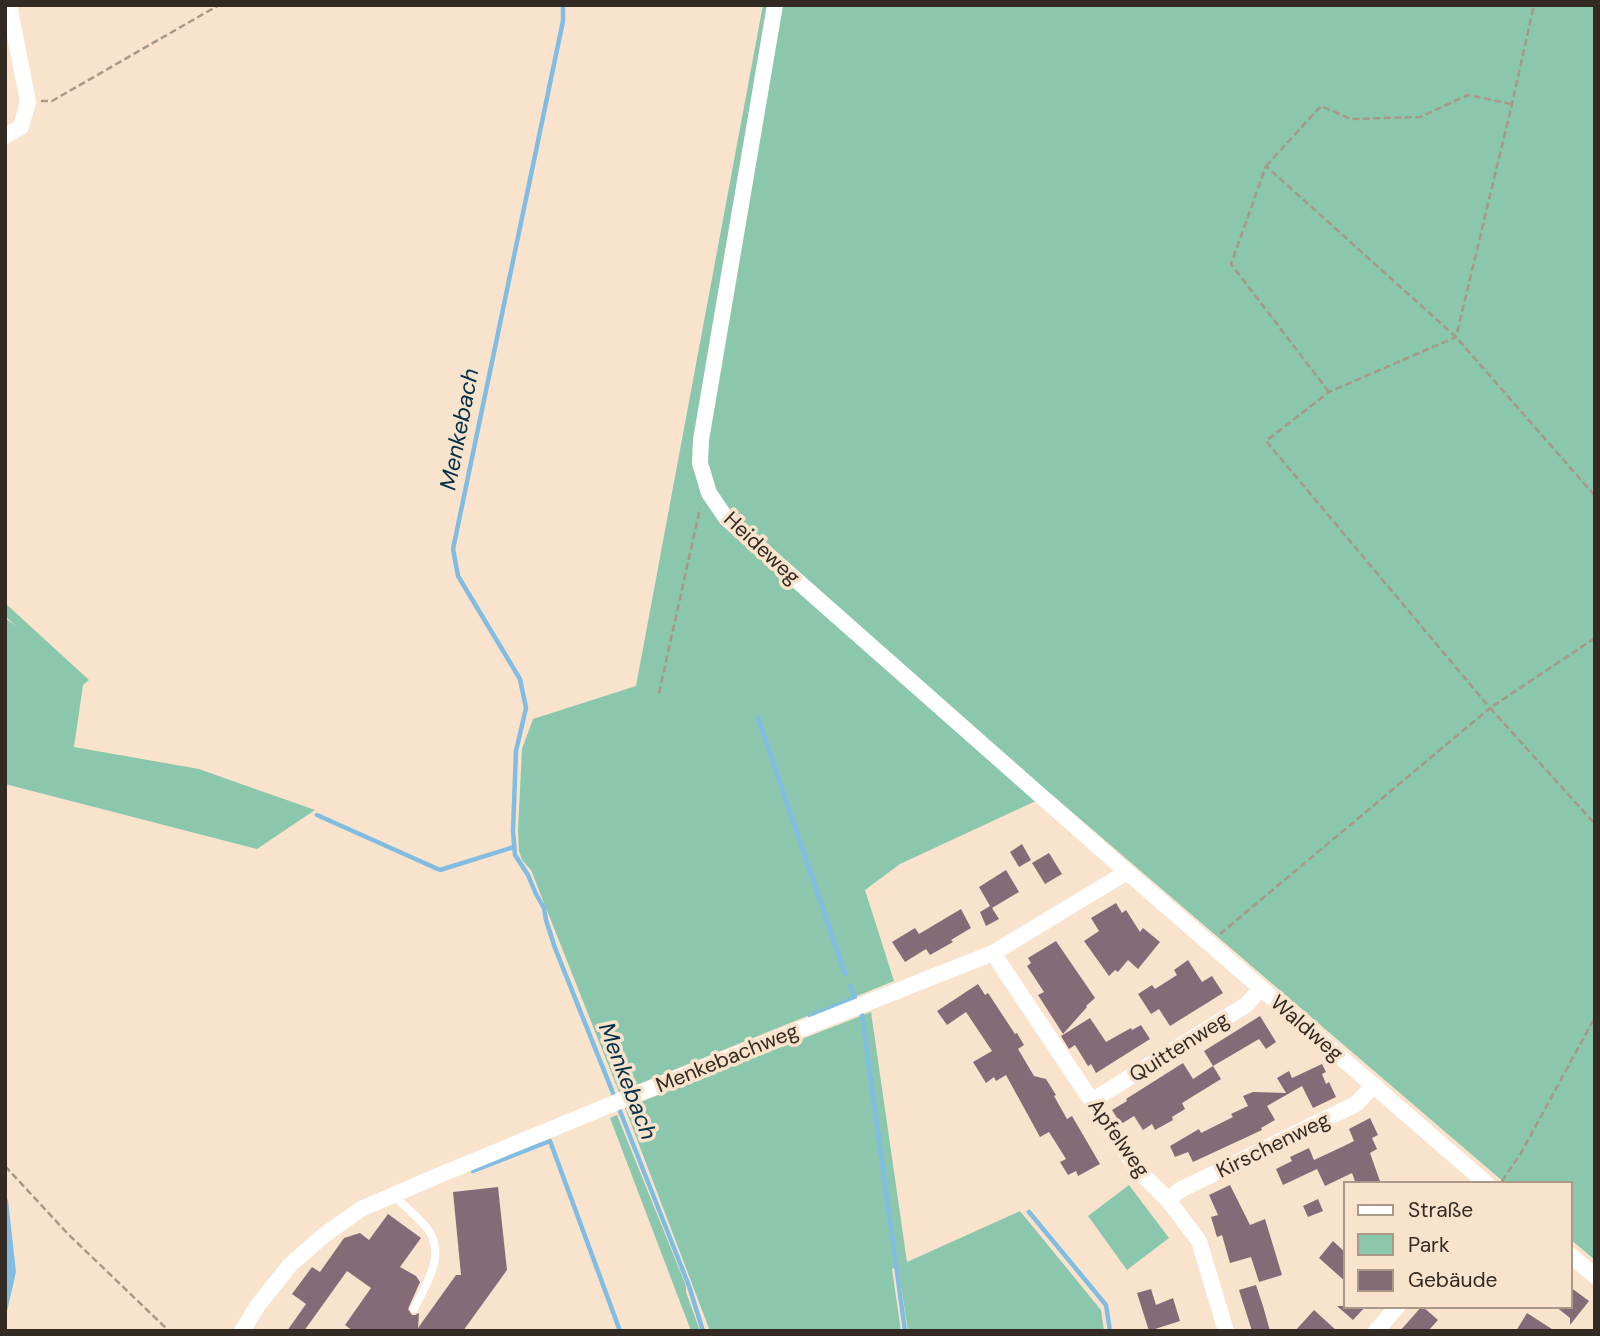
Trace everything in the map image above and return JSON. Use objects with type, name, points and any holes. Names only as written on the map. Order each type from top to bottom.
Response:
[{"type":"street","points":[[5,136],[21,127],[28,102],[9,5]]},
{"type":"street","name":"Heideweg","points":[[775,5],[701,440],[700,463],[709,493],[726,518],[1127,872]]},
{"type":"street","name":"Waldweg","points":[[1127,872],[1485,1182]]},
{"type":"street","name":"Menkebachweg","points":[[242,1331],[258,1305],[290,1265],[323,1236],[361,1209],[604,1107],[993,953],[1127,872]]},
{"type":"street","name":"Apfelweg","points":[[993,953],[1137,1168],[1168,1200],[1199,1241],[1226,1331]]},
{"type":"street","name":"Quittenweg","points":[[1093,1100],[1245,1005],[1261,988]]},
{"type":"street","name":"Kirschenweg","points":[[1168,1200],[1180,1189],[1356,1104],[1374,1085]]},
{"type":"street","points":[[1572,1257],[1595,1276]]},
{"type":"street","points":[[1376,1331],[1396,1308]]},
{"type":"lane","points":[[393,1195],[429,1231],[436,1250],[431,1275],[414,1308]]},
{"type":"path","points":[[28,102],[52,102],[219,5]]},
{"type":"path","points":[[1456,337],[1534,5]]},
{"type":"path","points":[[1329,392],[1231,264],[1266,166],[1321,106],[1351,119],[1420,117],[1468,95],[1512,104]]},
{"type":"path","points":[[1266,166],[1456,337],[1595,496]]},
{"type":"path","points":[[1456,337],[1329,392],[1266,442],[1490,708],[1595,824]]},
{"type":"path","points":[[659,693],[701,504],[709,493]]},
{"type":"path","points":[[1210,943],[1490,708],[1595,638]]},
{"type":"path","points":[[1502,1182],[1521,1153],[1595,1017]]},
{"type":"path","points":[[5,1166],[68,1234],[169,1331]]},
{"type":"green space","points":[[763,5],[1595,5],[1595,1260],[1572,1241],[1572,1182],[1504,1182],[1051,794],[900,864],[865,890],[894,981],[619,1092],[531,870],[522,860],[518,830],[522,749],[533,719],[636,686]]},
{"type":"green space","points":[[5,603],[89,680],[83,685],[74,747],[199,769],[315,810],[257,849],[5,784],[5,618],[16,626],[5,616]]},
{"type":"green space","points":[[871,1012],[907,1262],[1020,1211],[1101,1310],[1104,1331],[908,1331],[898,1266],[892,1269],[901,1331],[710,1331],[625,1108]]},
{"type":"green space","points":[[617,1115],[686,1286],[700,1331],[691,1331],[610,1118]]},
{"type":"green space","points":[[1129,1185],[1169,1238],[1127,1270],[1088,1216]]},
{"type":"water","points":[[5,1197],[8,1200],[16,1272],[5,1320]]},
{"type":"building","points":[[1022,844],[1031,860],[1019,867],[1010,852]]},
{"type":"building","points":[[1049,853],[1062,874],[1045,884],[1032,863]]},
{"type":"building","points":[[1006,870],[1019,892],[992,908],[999,919],[986,926],[980,912],[990,906],[979,887]]},
{"type":"building","points":[[1116,903],[1122,913],[1126,910],[1140,932],[1143,928],[1160,942],[1138,969],[1128,960],[1118,972],[1115,970],[1109,976],[1084,941],[1099,931],[1091,918]]},
{"type":"building","points":[[961,909],[971,928],[930,955],[926,949],[905,962],[892,942],[915,928],[919,934]]},
{"type":"building","points":[[1056,941],[1095,998],[1063,1034],[1038,995],[1044,992],[1027,966],[1031,963],[1028,958]]},
{"type":"building","points":[[1188,960],[1202,982],[1212,976],[1223,993],[1170,1026],[1159,1009],[1151,1014],[1138,994],[1152,985],[1155,989],[1177,975],[1174,970]]},
{"type":"building","points":[[978,984],[985,995],[988,993],[1015,1034],[1017,1033],[1024,1045],[1018,1049],[1034,1076],[1046,1079],[1067,1119],[1072,1116],[1100,1164],[1078,1176],[1076,1171],[1068,1175],[1060,1162],[1066,1159],[1049,1132],[1040,1137],[1006,1075],[996,1081],[994,1077],[986,1083],[973,1062],[992,1051],[966,1012],[947,1025],[937,1011]]},
{"type":"building","points":[[1260,1016],[1276,1042],[1266,1049],[1259,1039],[1213,1066],[1204,1051]]},
{"type":"building","points":[[1090,1018],[1106,1042],[1141,1025],[1150,1039],[1096,1073],[1091,1064],[1088,1066],[1075,1045],[1069,1049],[1061,1036]]},
{"type":"building","points":[[1183,1063],[1193,1079],[1213,1066],[1221,1079],[1182,1103],[1185,1109],[1172,1117],[1173,1120],[1155,1130],[1152,1124],[1143,1130],[1134,1116],[1121,1124],[1112,1110]]},
{"type":"building","points":[[1322,1064],[1326,1072],[1322,1074],[1326,1084],[1329,1082],[1336,1097],[1313,1108],[1302,1086],[1267,1106],[1275,1120],[1261,1128],[1262,1130],[1193,1162],[1188,1152],[1175,1157],[1170,1146],[1199,1129],[1201,1133],[1233,1117],[1231,1114],[1248,1106],[1243,1096],[1253,1092],[1286,1093],[1277,1078],[1289,1071],[1292,1078]]},
{"type":"building","points":[[1370,1118],[1378,1135],[1372,1138],[1377,1149],[1370,1153],[1380,1182],[1355,1182],[1352,1173],[1325,1186],[1317,1169],[1283,1185],[1276,1169],[1292,1161],[1290,1157],[1309,1148],[1314,1160],[1344,1146],[1354,1141],[1349,1129]]},
{"type":"building","points":[[1230,1185],[1250,1225],[1265,1219],[1282,1275],[1259,1282],[1251,1257],[1230,1263],[1222,1235],[1217,1237],[1211,1217],[1218,1215],[1209,1195]]},
{"type":"building","points":[[498,1187],[507,1270],[463,1331],[353,1331],[345,1325],[371,1288],[347,1271],[304,1331],[287,1331],[306,1304],[292,1294],[312,1267],[320,1272],[344,1238],[360,1233],[369,1240],[388,1214],[421,1238],[400,1267],[416,1276],[420,1282],[408,1309],[412,1315],[419,1313],[418,1328],[456,1275],[461,1275],[453,1192]]},
{"type":"building","points":[[1318,1199],[1323,1211],[1308,1217],[1303,1206]]},
{"type":"building","points":[[1333,1241],[1344,1251],[1344,1280],[1319,1258]]},
{"type":"building","points":[[1256,1285],[1270,1331],[1252,1331],[1239,1290]]},
{"type":"building","points":[[1572,1288],[1589,1301],[1570,1325],[1570,1318],[1558,1308],[1572,1308]]},
{"type":"building","points":[[1151,1289],[1156,1305],[1173,1298],[1180,1321],[1149,1331],[1137,1293]]},
{"type":"building","points":[[1337,1306],[1364,1308],[1353,1320]]},
{"type":"building","points":[[1420,1308],[1424,1308],[1438,1320],[1428,1331],[1400,1331]]},
{"type":"building","points":[[1314,1310],[1337,1331],[1295,1331]]},
{"type":"building","points":[[1527,1313],[1555,1331],[1516,1331]]},
{"type":"waterway","name":"Menkebach","points":[[563,5],[563,21],[453,549],[458,576],[520,679],[526,708],[516,751],[513,831],[515,855],[544,908],[555,948],[615,1098]]},
{"type":"waterway","points":[[758,718],[845,974]]},
{"type":"waterway","name":"Menkebach","points":[[317,815],[440,870],[514,847]]},
{"type":"waterway","points":[[850,986],[855,998]]},
{"type":"waterway","points":[[810,1016],[855,998]]},
{"type":"waterway","points":[[862,1015],[905,1331]]},
{"type":"waterway","name":"Menkebach","points":[[618,1106],[689,1286],[703,1331]]},
{"type":"waterway","points":[[473,1171],[550,1141],[620,1331]]},
{"type":"waterway","points":[[1029,1212],[1106,1305],[1110,1331]]}]
